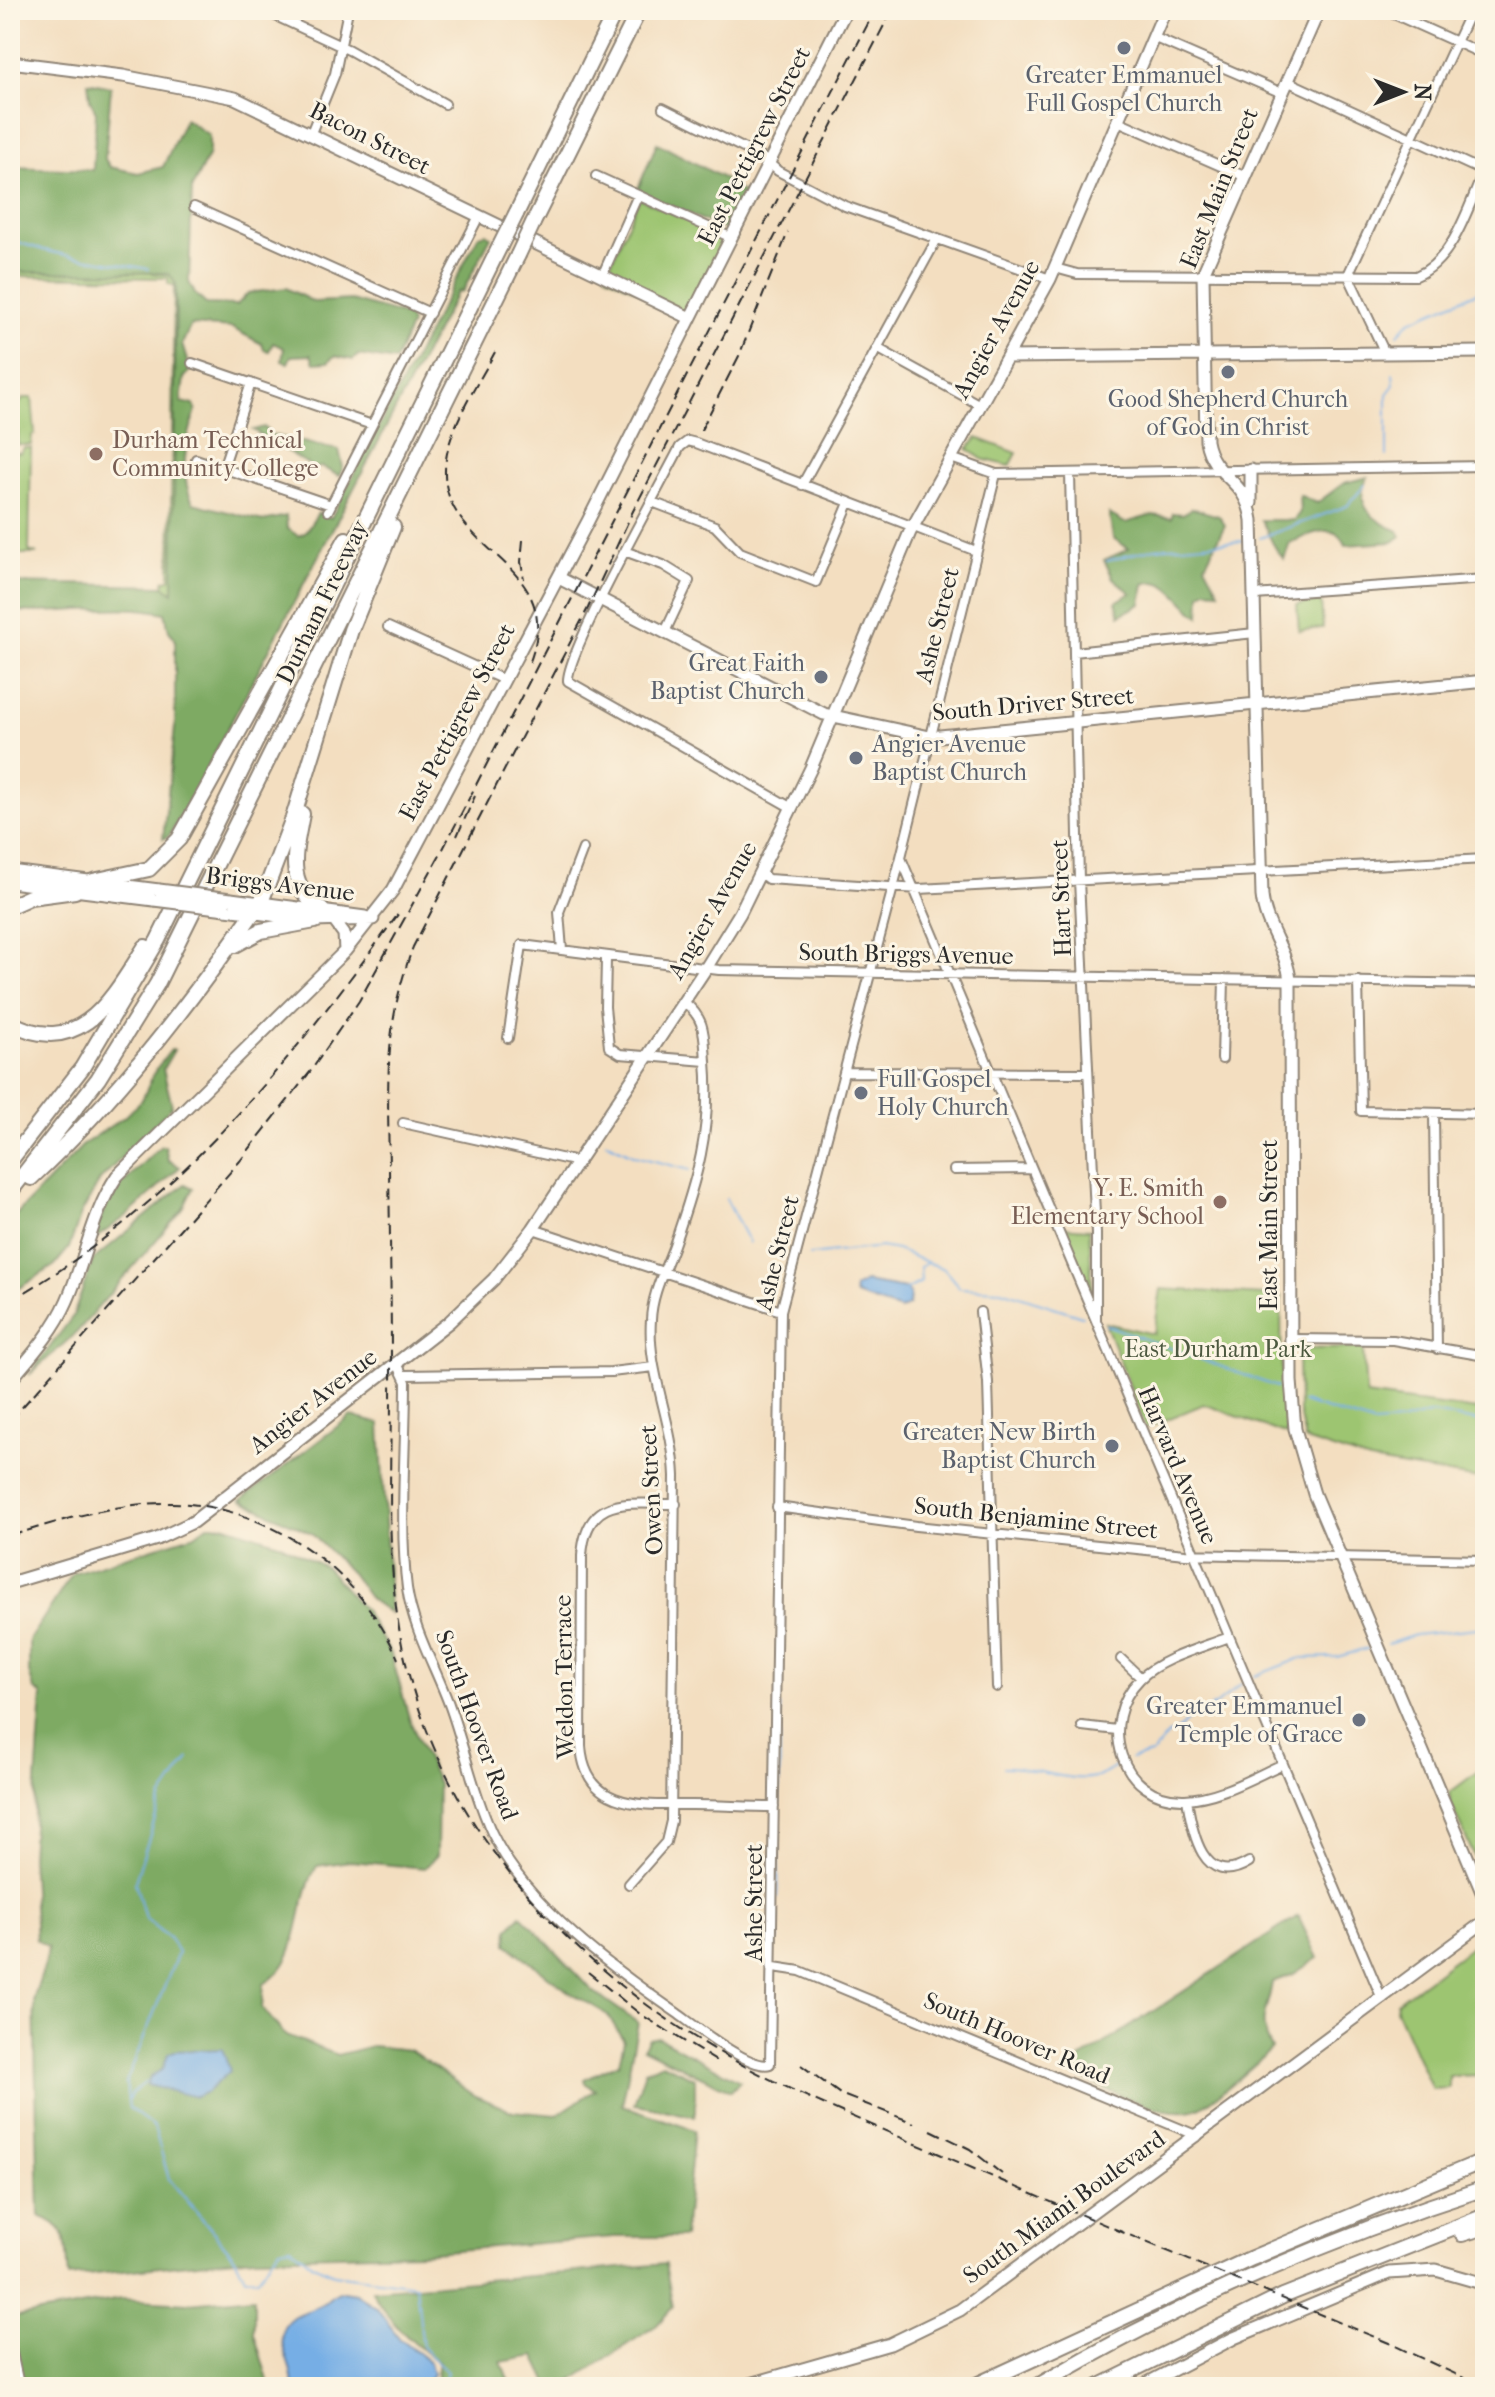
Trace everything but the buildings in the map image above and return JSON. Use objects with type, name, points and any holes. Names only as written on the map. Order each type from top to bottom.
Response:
[{"type":"highway","name":"Durham Freeway","points":[[10,1161],[102,1037],[146,963],[616,10]]},
{"type":"highway","name":"Durham Freeway","points":[[10,1195],[91,1089],[157,984],[639,10]]},
{"type":"highway","points":[[93,881],[142,872],[161,860],[179,839],[417,414]]},
{"type":"highway","points":[[10,1195],[115,1095],[158,1044],[257,908],[287,836],[359,609],[426,440]]},
{"type":"highway","points":[[222,956],[261,931],[318,915],[304,895],[295,872],[301,820],[320,728]]},
{"type":"highway","points":[[10,1022],[35,1032],[54,1033],[73,1029],[97,1015],[115,994],[196,865]]},
{"type":"highway","points":[[10,906],[30,897],[75,891]]},
{"type":"highway","points":[[972,2387],[1252,2258],[1485,2160]]},
{"type":"highway","points":[[1416,2210],[1485,2180]]},
{"type":"highway","points":[[1036,2387],[1214,2294],[1328,2243],[1485,2188]]},
{"type":"highway","points":[[1098,2387],[1226,2321],[1339,2272],[1485,2216]]},
{"type":"highway","points":[[1339,2272],[1485,2227]]},
{"type":"street","points":[[263,10],[342,47],[445,104]]},
{"type":"street","points":[[311,133],[329,93],[342,47],[348,10]]},
{"type":"street","name":"East Pettigrew Street","points":[[10,1381],[65,1306],[94,1216],[117,1176],[345,951],[393,890],[559,578],[846,10]]},
{"type":"street","name":"Angier Avenue","points":[[10,1583],[157,1539],[193,1522],[474,1299],[533,1229],[706,968],[760,873],[834,717],[912,528],[1053,273],[1165,10]]},
{"type":"street","name":"East Main Street","points":[[1252,520],[1243,490],[1211,460],[1206,441],[1203,274],[1319,10]]},
{"type":"street","points":[[1385,10],[1485,55]]},
{"type":"street","points":[[1348,275],[1471,10]]},
{"type":"street","points":[[1153,37],[1282,93]]},
{"type":"street","name":"Bacon Street","points":[[10,62],[99,72],[227,95],[690,318]]},
{"type":"street","points":[[663,108],[845,206],[937,239],[1053,273],[1406,277],[1430,268],[1448,248],[1485,171],[1287,81]]},
{"type":"street","points":[[1118,121],[1246,177]]},
{"type":"street","points":[[596,176],[732,238]]},
{"type":"street","points":[[602,276],[638,195]]},
{"type":"street","points":[[194,207],[430,313]]},
{"type":"street","points":[[196,459],[330,508],[479,216]]},
{"type":"street","points":[[802,485],[937,239]]},
{"type":"street","points":[[1348,275],[1385,353]]},
{"type":"street","points":[[877,348],[980,405]]},
{"type":"street","points":[[1007,357],[1485,352]]},
{"type":"street","points":[[192,363],[372,425]]},
{"type":"street","points":[[223,468],[251,383]]},
{"type":"street","points":[[792,808],[568,681],[570,668],[602,600],[680,447],[688,441],[976,551]]},
{"type":"street","points":[[951,458],[996,474],[1485,466]]},
{"type":"street","name":"East Main Street","points":[[1251,470],[1264,914],[1285,958],[1290,980],[1291,1339],[1292,1393],[1298,1443],[1314,1494],[1485,1899]]},
{"type":"street","name":"Hart Street","points":[[1070,473],[1079,880],[1097,1277],[1096,1321]]},
{"type":"street","name":"Ashe Street","points":[[770,2064],[774,1967],[781,1311],[901,857],[996,474]]},
{"type":"street","points":[[652,502],[715,526],[740,552],[816,582],[849,503]]},
{"type":"street","points":[[627,552],[663,565],[689,581],[665,632]]},
{"type":"street","name":"South Driver Street","points":[[559,578],[834,717],[930,737],[1485,681]]},
{"type":"street","points":[[1254,595],[1485,579]]},
{"type":"street","points":[[388,627],[504,680]]},
{"type":"street","points":[[1074,652],[1255,633]]},
{"type":"street","points":[[562,950],[559,912],[583,849]]},
{"type":"street","name":"Harvard Avenue","points":[[901,857],[1382,1999]]},
{"type":"street","points":[[760,873],[768,879],[912,888],[1485,859]]},
{"type":"street","name":"Briggs Avenue","points":[[10,871],[93,881],[156,895]]},
{"type":"street","name":"Briggs Avenue","points":[[10,882],[373,919]]},
{"type":"street","name":"Briggs Avenue","points":[[318,915],[335,922],[373,919]]},
{"type":"street","points":[[335,922],[344,934],[345,951]]},
{"type":"street","name":"South Briggs Avenue","points":[[508,1038],[522,945],[606,959],[706,968],[1485,984]]},
{"type":"street","points":[[606,959],[606,1037],[612,1050],[706,1061]]},
{"type":"street","points":[[1222,1059],[1224,979]]},
{"type":"street","points":[[1358,981],[1361,1111],[1485,1114]]},
{"type":"street","name":"Owen Street","points":[[629,1884],[666,1842],[672,1805],[676,1504],[672,1432],[654,1367],[650,1321],[706,1139],[710,1100],[700,1017],[684,1002]]},
{"type":"street","points":[[845,1072],[1088,1073]]},
{"type":"street","points":[[1434,1113],[1437,1349]]},
{"type":"street","points":[[403,1123],[578,1162]]},
{"type":"street","points":[[954,1170],[1031,1169]]},
{"type":"street","points":[[533,1229],[781,1311]]},
{"type":"street","points":[[980,1312],[988,1382],[997,1687]]},
{"type":"street","points":[[1291,1339],[1393,1340],[1485,1356]]},
{"type":"street","points":[[397,1363],[405,1375],[611,1372],[654,1367]]},
{"type":"street","name":"South Hoover Road","points":[[405,1375],[408,1594],[451,1709],[472,1784],[494,1837],[510,1864],[539,1896],[610,1964],[747,2060],[761,2065],[770,2064]]},
{"type":"street","name":"Weldon Terrace","points":[[676,1504],[618,1504],[598,1514],[584,1538],[581,1746],[584,1767],[592,1782],[612,1798],[638,1805],[774,1807]]},
{"type":"street","name":"South Benjamine Street","points":[[777,1507],[991,1535],[1194,1554],[1485,1560]]},
{"type":"street","points":[[1229,1637],[1141,1678],[1127,1697],[1117,1730],[1120,1756],[1131,1776],[1159,1795],[1187,1799],[1214,1794],[1283,1764]]},
{"type":"street","points":[[1121,1659],[1141,1678]]},
{"type":"street","points":[[1082,1726],[1117,1730]]},
{"type":"street","points":[[1187,1799],[1195,1841],[1204,1857],[1225,1870],[1249,1862]]},
{"type":"street","name":"South Miami Boulevard","points":[[740,2387],[870,2351],[943,2321],[993,2289],[1485,1921]]},
{"type":"street","name":"South Hoover Road","points":[[774,1967],[800,1971],[1198,2136]]},
{"type":"street","points":[[1140,2387],[1262,2325],[1389,2273],[1436,2270],[1485,2284]]},
{"type":"street","points":[[10,2350],[18,2387]]},
{"type":"green space","points":[[88,82],[111,87],[105,159],[110,167],[138,173],[163,167],[185,119],[209,135],[209,154],[192,188],[189,282],[195,294],[206,304],[237,305],[248,293],[286,288],[314,302],[351,300],[408,316],[411,325],[395,361],[358,355],[353,360],[334,356],[328,362],[314,363],[311,355],[291,356],[288,363],[282,361],[284,348],[273,343],[269,351],[264,350],[262,344],[232,328],[191,325],[182,344],[190,371],[184,378],[181,402],[194,405],[196,410],[185,468],[193,503],[263,521],[286,516],[287,528],[298,536],[305,533],[318,513],[331,518],[479,235],[487,233],[491,237],[463,291],[457,292],[185,810],[168,837],[163,839],[175,727],[175,638],[169,631],[165,613],[126,608],[49,612],[10,610],[10,583],[164,586],[173,593],[176,284],[170,275],[162,273],[10,272],[10,167],[93,170],[96,112],[90,100]]},
{"type":"green space","points":[[657,143],[723,178],[734,189],[747,193],[730,232],[637,191]]},
{"type":"green space","points":[[639,198],[729,239],[689,316],[606,275]]},
{"type":"green space","points":[[134,271],[170,275],[176,284],[173,593],[164,586],[164,580],[170,579],[174,285],[168,284],[168,278],[10,276],[10,272]]},
{"type":"green space","points":[[24,398],[32,398],[35,434],[32,435],[31,445],[18,445],[18,405]]},
{"type":"green space","points":[[264,427],[272,435],[339,450],[343,467],[339,476],[322,467],[314,468],[253,430]]},
{"type":"green space","points":[[977,438],[1017,453],[1010,466],[982,459],[968,449]]},
{"type":"green space","points":[[24,448],[31,448],[29,551],[37,554],[13,554],[15,452],[20,453]]},
{"type":"green space","points":[[1368,477],[1364,487],[1364,504],[1374,517],[1399,531],[1401,536],[1393,542],[1346,545],[1335,533],[1321,532],[1290,543],[1284,559],[1280,555],[1261,520],[1294,520],[1300,512],[1299,495],[1317,503],[1344,483]]},
{"type":"green space","points":[[1191,508],[1219,516],[1225,525],[1205,565],[1219,591],[1206,590],[1201,594],[1200,616],[1160,583],[1144,584],[1141,604],[1120,615],[1116,602],[1131,593],[1113,578],[1104,560],[1129,549],[1113,538],[1109,514],[1125,523],[1153,515],[1171,518],[1173,513],[1183,514]]},
{"type":"green space","points":[[1321,601],[1323,628],[1299,631],[1297,605]]},
{"type":"green space","points":[[174,1050],[163,1069],[172,1106],[100,1180],[81,1214],[69,1248],[55,1265],[10,1294],[10,1221],[84,1144],[124,1117],[142,1100],[156,1069]]},
{"type":"green space","points":[[161,1146],[165,1146],[168,1160],[180,1167],[128,1215],[96,1238],[111,1199]]},
{"type":"green space","points":[[185,1184],[193,1188],[183,1209],[77,1332],[29,1375],[73,1316],[93,1260]]},
{"type":"green space","name":"East Durham Park","points":[[1061,1227],[1089,1229],[1092,1289],[1086,1288]]},
{"type":"green space","name":"East Durham Park","points":[[1161,1289],[1281,1296],[1282,1401],[1287,1435],[1204,1404],[1146,1428],[1105,1323],[1154,1334]]},
{"type":"green space","name":"East Durham Park","points":[[1363,1348],[1366,1395],[1485,1411],[1485,1480],[1370,1461],[1305,1440],[1299,1412],[1298,1349]]},
{"type":"green space","points":[[351,1416],[380,1424],[390,1613],[370,1599],[351,1573],[311,1533],[241,1500]]},
{"type":"green space","points":[[208,1525],[224,1525],[279,1543],[327,1568],[364,1610],[391,1654],[410,1721],[438,1784],[437,1855],[425,1868],[350,1861],[317,1866],[305,1897],[293,1946],[277,1974],[264,1984],[262,2008],[284,2034],[337,2055],[372,2046],[410,2050],[474,2095],[511,2111],[557,2115],[595,2090],[584,2079],[619,2063],[624,2041],[607,2014],[569,1992],[507,1944],[508,1929],[521,1915],[593,1991],[638,2023],[622,2105],[694,2130],[684,2237],[614,2237],[421,2253],[254,2257],[69,2277],[62,2232],[39,2216],[34,1998],[48,1947],[36,1940],[31,1856],[42,1695],[34,1689],[29,1673],[29,1640],[73,1573],[195,1535]]},
{"type":"green space","points":[[1485,1766],[1485,1880],[1451,1805],[1449,1793]]},
{"type":"green space","points":[[1298,1916],[1318,1958],[1292,1975],[1272,1982],[1263,2022],[1272,2049],[1206,2104],[1185,2111],[1150,2106],[1064,2070]]},
{"type":"green space","points":[[1485,1937],[1485,2075],[1449,2076],[1449,2088],[1432,2089],[1396,2009],[1397,2002]]},
{"type":"green space","points":[[658,2037],[740,2081],[731,2091],[643,2048],[649,2039]]},
{"type":"green space","points":[[662,2063],[695,2078],[695,2116],[634,2104],[645,2071]]},
{"type":"green space","points":[[665,2264],[673,2307],[657,2325],[562,2387],[550,2387],[535,2356],[501,2362],[511,2387],[435,2387],[439,2362],[401,2330],[372,2290]]},
{"type":"green space","points":[[254,2297],[254,2333],[270,2387],[22,2387],[10,2318],[121,2299],[188,2303]]},
{"type":"water","points":[[865,1282],[906,1289],[910,1295],[909,1305],[900,1310],[855,1295],[854,1288]]},
{"type":"water","points":[[222,2049],[230,2071],[207,2092],[196,2097],[147,2085],[150,2077],[163,2069],[168,2054],[174,2051]]},
{"type":"water","points":[[344,2291],[355,2293],[376,2307],[400,2339],[430,2362],[433,2374],[425,2387],[292,2387],[282,2341],[285,2324]]},
{"type":"waterway","points":[[10,239],[61,254],[148,269]]},
{"type":"waterway","points":[[1398,334],[1410,321],[1485,289]]},
{"type":"waterway","points":[[1387,456],[1387,394],[1394,385],[1393,374]]},
{"type":"waterway","points":[[1260,538],[1347,506],[1365,485]]},
{"type":"waterway","points":[[1107,561],[1155,548],[1243,541]]},
{"type":"waterway","points":[[606,1142],[635,1156],[690,1170]]},
{"type":"waterway","points":[[726,1199],[749,1243]]},
{"type":"waterway","points":[[810,1255],[881,1247],[897,1250],[944,1269],[960,1288],[1001,1290],[1082,1316]]},
{"type":"waterway","points":[[906,1290],[921,1282],[920,1267],[927,1263]]},
{"type":"waterway","points":[[1106,1325],[1277,1387]]},
{"type":"waterway","points":[[1302,1402],[1373,1424],[1400,1422],[1433,1413],[1485,1423]]},
{"type":"waterway","points":[[1388,1644],[1415,1635],[1485,1627]]},
{"type":"waterway","points":[[1255,1676],[1301,1658],[1337,1657],[1370,1648]]},
{"type":"waterway","points":[[1131,1759],[1152,1754],[1169,1734],[1177,1731],[1192,1716],[1216,1705],[1242,1683]]},
{"type":"waterway","points":[[778,1897],[780,1706]]},
{"type":"waterway","points":[[189,1758],[162,1797],[135,1882],[145,1918],[170,1939],[178,1953],[126,2082],[129,2108],[154,2127],[169,2179],[236,2259],[245,2278],[258,2278],[280,2248],[291,2246],[312,2264],[334,2274],[416,2285],[423,2348],[447,2371],[444,2387]]},
{"type":"waterway","points":[[1003,1767],[1091,1778],[1115,1766]]},
{"type":"waterway","points":[[778,1915],[778,1940]]},
{"type":"waterway","points":[[129,2100],[132,2093],[146,2082]]},
{"type":"railway","points":[[10,1421],[240,1161],[310,1072],[359,1001],[443,849],[875,10]]},
{"type":"railway","points":[[892,10],[633,511],[588,608],[413,947],[403,976],[389,1057],[388,1111],[391,1553],[406,1663],[428,1733],[459,1798],[498,1859],[545,1915],[598,1965],[655,2011],[716,2050],[854,2118],[1389,2343],[1483,2387]]},
{"type":"railway","points":[[701,430],[739,356],[788,232]]},
{"type":"railway","points":[[495,352],[457,424],[445,470],[450,499],[463,522],[520,580],[533,602],[537,630],[529,664]]},
{"type":"railway","points":[[523,540],[521,562],[524,579]]},
{"type":"railway","points":[[457,836],[475,796]]},
{"type":"railway","points":[[10,1301],[69,1264],[176,1177],[271,1077],[399,913]]},
{"type":"railway","points":[[10,1536],[90,1513],[151,1503],[208,1507],[243,1516],[276,1530],[336,1571],[382,1627],[398,1659]]},
{"type":"railway","points":[[588,1972],[640,2014],[716,2061]]},
{"type":"railway","points":[[801,2065],[840,2094],[914,2123]]},
{"type":"railway","points":[[931,2130],[970,2149],[1002,2174]]},
{"type":"place","name":"Greater Emmanuel Full Gospel Church","points":[[1124,48]]},
{"type":"place","name":"Good Shepherd Church of God in Christ","points":[[1228,372]]},
{"type":"place","name":"Durham Technical Community College","points":[[96,454]]},
{"type":"place","name":"Great Faith Baptist Church","points":[[821,677]]},
{"type":"place","name":"Angier Avenue Baptist Church","points":[[856,758]]},
{"type":"place","name":"Full Gospel Holy Church","points":[[861,1093]]},
{"type":"place","name":"Y. E. Smith Elementary School","points":[[1220,1202]]},
{"type":"place","name":"Greater New Birth Baptist Church","points":[[1112,1446]]},
{"type":"place","name":"Greater Emmanuel Temple of Grace","points":[[1359,1720]]}]
